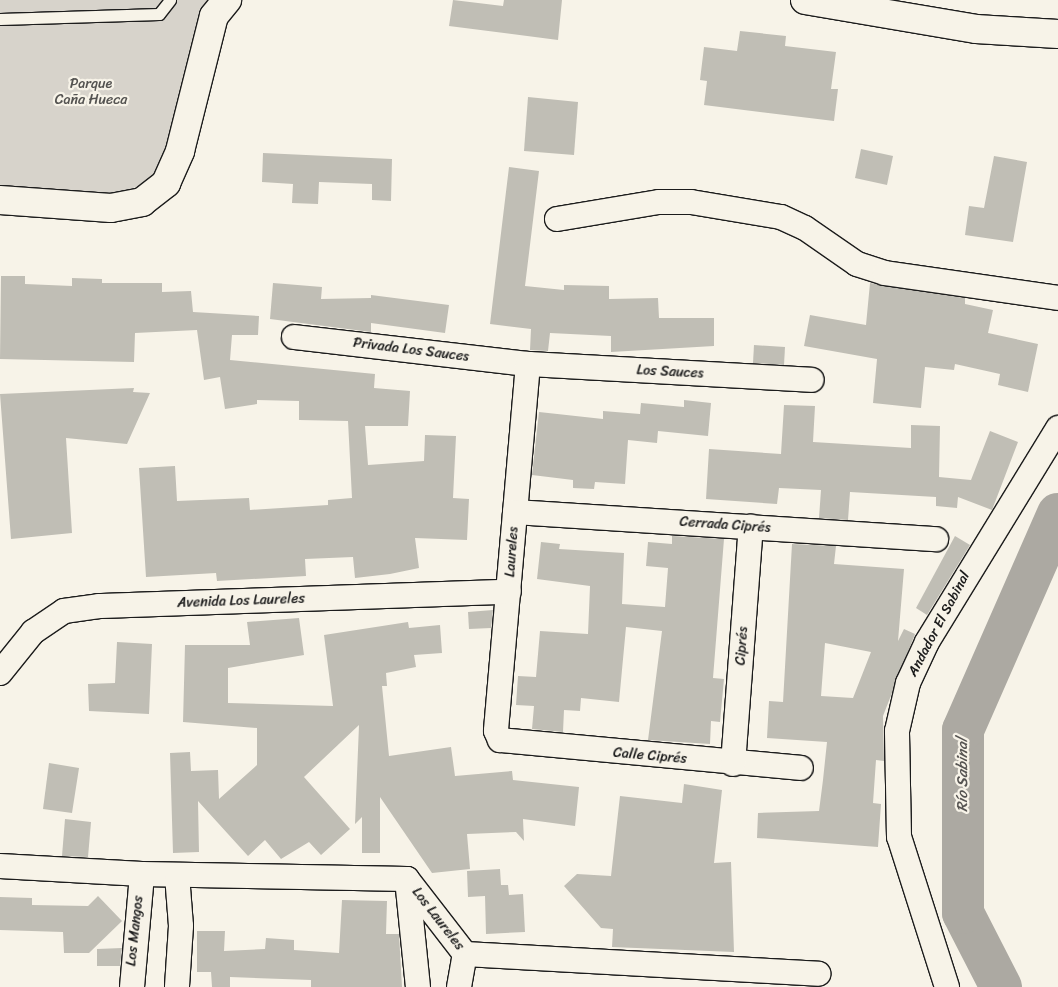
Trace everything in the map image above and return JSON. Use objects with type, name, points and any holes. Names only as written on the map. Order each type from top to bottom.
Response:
[{"type":"main road","points":[[0,200],[111,208],[142,202],[166,183],[180,151],[214,16],[227,0]]},
{"type":"main road","points":[[805,0],[976,29],[1058,34]]},
{"type":"street","points":[[557,219],[659,202],[691,202],[781,216],[805,228],[856,264],[885,274],[1058,298]]},
{"type":"street","name":"Privada Los Sauces","points":[[294,337],[528,364]]},
{"type":"street","name":"Los Sauces","points":[[528,364],[812,380]]},
{"type":"street","name":"Laureles","points":[[500,740],[496,731],[528,364]]},
{"type":"street","name":"Andador El Sabinal","points":[[947,987],[899,837],[897,731],[908,682],[927,642],[1058,428]]},
{"type":"street","name":"Cerrada Ciprés","points":[[515,512],[936,539]]},
{"type":"street","name":"Ciprés","points":[[733,764],[751,527]]},
{"type":"street","name":"Avenida Los Laureles","points":[[0,673],[33,632],[64,611],[99,606],[509,592]]},
{"type":"street","name":"Calle Ciprés","points":[[500,740],[733,764],[800,768]]},
{"type":"street","name":"Los Laureles","points":[[0,866],[142,874],[407,879],[464,954],[818,974]]},
{"type":"street","name":"Los Mangos","points":[[132,987],[142,874]]},
{"type":"street","points":[[177,874],[181,926],[177,987]]},
{"type":"street","points":[[407,879],[418,987]]},
{"type":"street","points":[[459,987],[464,954]]},
{"type":"lane","points":[[0,19],[159,14],[170,0]]},
{"type":"green space","name":"Parque Caña Hueca","points":[[0,0],[210,0],[164,175],[114,196],[0,193]]},
{"type":"building","points":[[453,0],[503,6],[504,0],[562,0],[558,40],[449,26]]},
{"type":"building","points":[[740,31],[786,36],[785,46],[836,52],[831,89],[838,89],[834,121],[704,105],[707,81],[700,80],[704,47],[737,51]]},
{"type":"building","points":[[528,97],[578,102],[574,155],[524,151]]},
{"type":"building","points":[[861,149],[893,156],[887,185],[855,178]]},
{"type":"building","points":[[263,153],[392,159],[391,201],[372,200],[372,184],[319,182],[318,204],[292,203],[293,184],[262,182]]},
{"type":"building","points":[[994,156],[1027,162],[1013,242],[965,235],[969,206],[984,208]]},
{"type":"building","points":[[509,167],[539,171],[525,286],[564,290],[564,285],[609,286],[609,299],[658,298],[659,318],[714,318],[714,346],[611,352],[611,336],[550,333],[548,351],[530,350],[531,329],[490,324]]},
{"type":"building","points":[[1,276],[25,276],[25,284],[72,286],[72,278],[102,279],[102,283],[162,283],[162,292],[191,291],[193,312],[259,316],[258,335],[232,335],[230,360],[375,374],[374,388],[410,391],[408,426],[365,426],[368,465],[424,461],[425,435],[456,436],[453,498],[469,499],[467,540],[415,538],[419,568],[390,574],[355,578],[353,557],[305,559],[306,576],[217,581],[216,573],[146,577],[139,468],[175,466],[177,501],[249,498],[250,510],[328,505],[328,500],[352,498],[348,421],[299,420],[299,401],[257,400],[257,404],[225,409],[220,377],[204,380],[197,330],[135,333],[134,362],[0,359]]},
{"type":"building","points":[[273,283],[322,287],[321,299],[371,298],[371,295],[449,305],[445,333],[371,323],[371,332],[270,319]]},
{"type":"building","points":[[870,283],[965,298],[965,304],[993,310],[988,333],[1038,344],[1028,392],[998,385],[1000,374],[955,364],[954,370],[925,367],[921,408],[873,403],[877,359],[804,346],[810,315],[866,325]]},
{"type":"building","points":[[754,345],[785,347],[784,365],[753,363]]},
{"type":"building","points":[[134,388],[133,392],[150,393],[127,444],[66,438],[72,533],[11,539],[0,394]]},
{"type":"building","points":[[684,400],[711,403],[708,436],[658,431],[657,443],[628,440],[625,484],[595,482],[594,489],[573,488],[573,480],[532,475],[539,412],[603,419],[603,411],[640,414],[641,403],[684,407]]},
{"type":"building","points":[[784,405],[815,406],[813,442],[911,448],[911,425],[940,426],[939,477],[971,480],[990,431],[1018,442],[992,510],[958,497],[957,508],[936,506],[936,497],[850,492],[848,520],[819,518],[821,490],[779,488],[777,504],[706,499],[709,449],[781,454]]},
{"type":"building","points":[[672,536],[724,539],[713,678],[724,679],[720,722],[711,721],[710,744],[648,740],[662,631],[626,627],[619,702],[581,698],[580,711],[564,710],[563,732],[532,729],[534,706],[516,705],[518,676],[536,677],[540,631],[588,634],[590,586],[537,579],[541,542],[560,544],[559,549],[624,553],[622,604],[665,607],[668,568],[646,566],[648,542],[672,544]]},
{"type":"building","points":[[955,536],[970,545],[927,615],[916,608]]},
{"type":"building","points":[[792,544],[836,546],[834,564],[904,569],[898,641],[904,629],[915,634],[883,716],[884,761],[876,760],[873,803],[881,804],[878,847],[757,838],[758,813],[819,811],[827,742],[767,738],[769,701],[783,702]],"holes":[[[825,643],[871,652],[853,698],[821,696]]]},
{"type":"building","points":[[493,610],[491,628],[469,629],[468,612]]},
{"type":"building","points":[[299,618],[304,655],[228,668],[228,703],[333,706],[324,635],[408,622],[409,628],[440,625],[442,653],[414,655],[416,667],[386,673],[387,686],[382,686],[389,756],[451,747],[455,776],[512,771],[513,780],[579,787],[575,826],[523,819],[524,841],[516,832],[467,834],[470,869],[432,873],[380,797],[380,853],[362,853],[362,817],[355,824],[359,725],[304,777],[350,829],[321,855],[309,842],[281,859],[265,840],[248,856],[198,801],[199,852],[173,853],[170,753],[190,752],[191,771],[218,770],[219,799],[257,765],[257,728],[183,722],[185,645],[250,645],[247,622]]},
{"type":"building","points":[[117,642],[152,644],[149,714],[89,711],[88,684],[115,683]]},
{"type":"building","points":[[49,763],[79,768],[72,813],[43,809]]},
{"type":"building","points":[[684,784],[722,790],[714,863],[731,862],[734,952],[612,947],[613,929],[601,928],[564,886],[577,874],[611,876],[620,796],[682,803]]},
{"type":"building","points":[[65,819],[91,822],[88,857],[62,856]]},
{"type":"building","points":[[500,869],[501,885],[508,885],[509,895],[523,894],[525,932],[486,934],[485,896],[468,897],[467,871]]},
{"type":"building","points":[[98,896],[122,921],[89,953],[64,953],[63,932],[0,930],[0,897],[32,898],[32,905],[88,906]]},
{"type":"building","points":[[342,900],[387,901],[386,934],[399,934],[402,987],[311,987],[311,980],[230,977],[230,987],[212,987],[211,972],[197,972],[197,931],[225,931],[224,951],[265,949],[266,938],[294,940],[294,950],[339,953]]},
{"type":"building","points":[[122,948],[120,966],[97,966],[97,949]]},
{"type":"waterway","name":"Río Sabinal","points":[[1001,987],[963,913],[963,730],[1058,514]]}]
